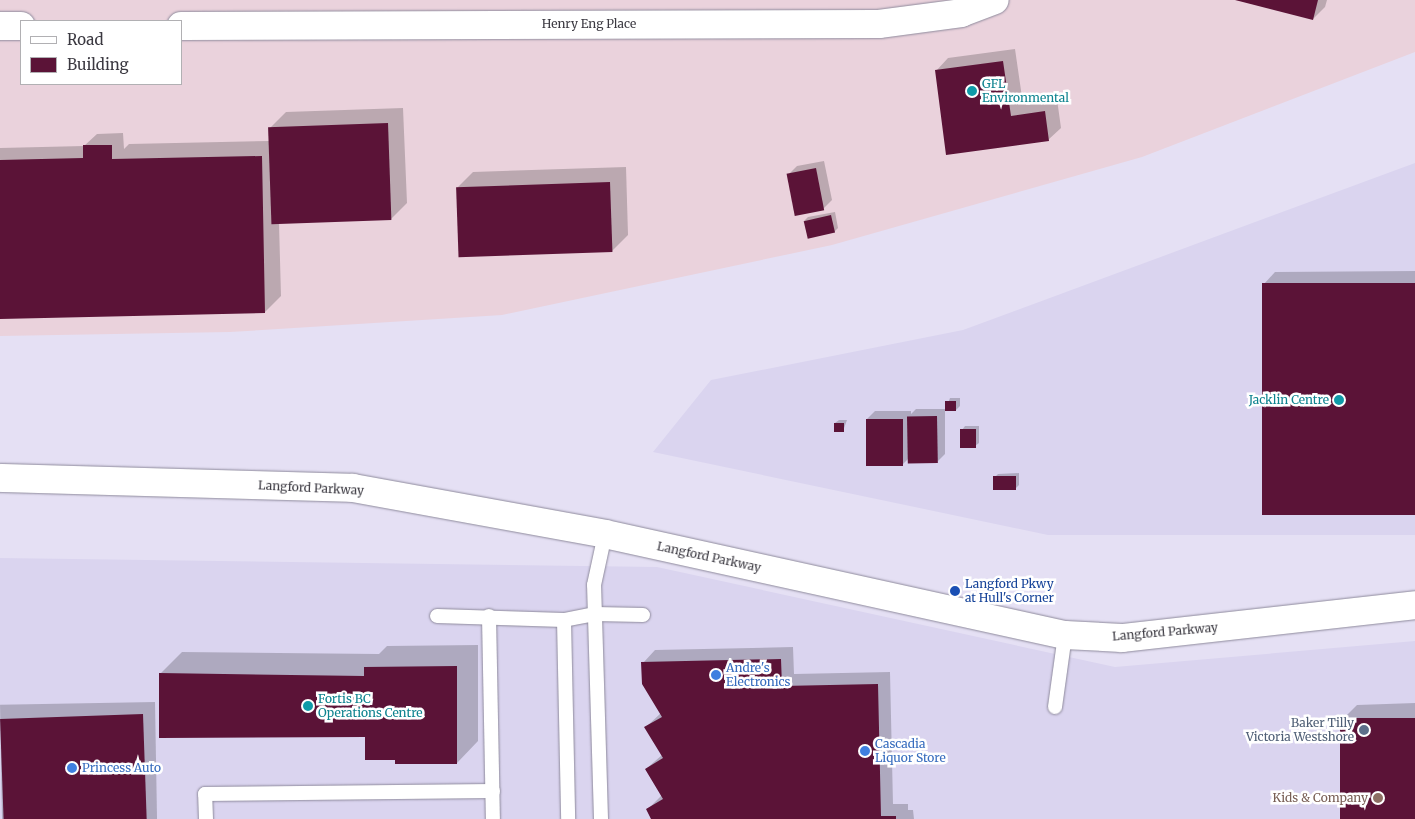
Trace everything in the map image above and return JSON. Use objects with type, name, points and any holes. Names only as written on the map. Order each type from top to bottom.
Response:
[{"type":"main road","name":"Henry Eng Place","points":[[182,26],[879,24],[961,13],[995,0]]},
{"type":"main road","points":[[0,26],[20,26]]},
{"type":"main road","name":"Langford Parkway","points":[[0,478],[52,477],[352,488],[605,534],[1065,635],[1122,638],[1415,606]]},
{"type":"lane","points":[[600,819],[594,585],[605,534]]},
{"type":"lane","points":[[438,616],[489,616],[564,620],[595,614],[643,614]]},
{"type":"lane","points":[[489,616],[493,819]]},
{"type":"lane","points":[[564,620],[568,819]]},
{"type":"lane","points":[[1055,707],[1065,635]]},
{"type":"lane","points":[[206,819],[205,794],[493,791]]},
{"type":"shaded area","points":[[0,0],[1415,0],[1415,52],[1142,157],[832,245],[502,315],[230,332],[0,336]]},
{"type":"shaded area","points":[[1415,163],[1415,535],[1048,535],[653,452],[711,380],[963,330]]},
{"type":"shaded area","points":[[0,558],[657,567],[1115,667],[1415,641],[1415,819],[0,819]]},
{"type":"building","points":[[1235,0],[1318,0],[1313,20]]},
{"type":"building","name":"GFL Environmental","points":[[1003,61],[1011,116],[1045,111],[1049,141],[946,155],[935,70]]},
{"type":"building","points":[[388,123],[391,220],[271,224],[268,127]]},
{"type":"building","points":[[83,145],[112,145],[112,159],[262,156],[265,313],[0,319],[0,160],[83,158]]},
{"type":"building","points":[[816,168],[824,210],[795,216],[787,174]]},
{"type":"building","points":[[610,182],[612,252],[459,257],[456,187]]},
{"type":"building","points":[[831,215],[835,233],[808,239],[804,221]]},
{"type":"building","name":"Jacklin Centre","points":[[1262,283],[1415,283],[1415,515],[1262,515]]},
{"type":"building","points":[[945,401],[956,401],[956,411],[945,411]]},
{"type":"building","points":[[937,416],[938,463],[908,464],[907,417]]},
{"type":"building","points":[[866,419],[903,419],[903,466],[866,466]]},
{"type":"building","points":[[834,423],[844,423],[844,432],[834,432]]},
{"type":"building","points":[[960,429],[976,429],[976,448],[960,448]]},
{"type":"building","points":[[993,476],[1016,476],[1016,490],[993,490]]},
{"type":"building","points":[[781,659],[782,686],[878,684],[881,816],[896,816],[896,819],[651,819],[646,809],[663,799],[645,769],[663,758],[644,727],[662,717],[642,684],[641,662]]},
{"type":"building","name":"Fortis BC Operations Centre","points":[[457,666],[457,764],[395,764],[395,760],[365,760],[365,737],[159,738],[159,673],[364,676],[364,667]]},
{"type":"building","name":"Princess Auto","points":[[143,714],[147,819],[4,819],[0,719]]},
{"type":"building","points":[[1340,718],[1415,718],[1415,819],[1340,819]]},
{"type":"place","name":"GFL Environmental","points":[[972,91]]},
{"type":"place","name":"Jacklin Centre","points":[[1339,400]]},
{"type":"place","name":"Langford Pkwy at Hull's Corner","points":[[955,591]]},
{"type":"place","name":"Andre's Electronics","points":[[716,675]]},
{"type":"place","name":"Fortis BC Operations Centre","points":[[308,706]]},
{"type":"place","name":"Baker Tilly Victoria Westshore","points":[[1364,730]]},
{"type":"place","name":"Cascadia Liquor Store","points":[[865,751]]},
{"type":"place","name":"Princess Auto","points":[[72,768]]},
{"type":"place","name":"Kids & Company","points":[[1378,798]]}]
